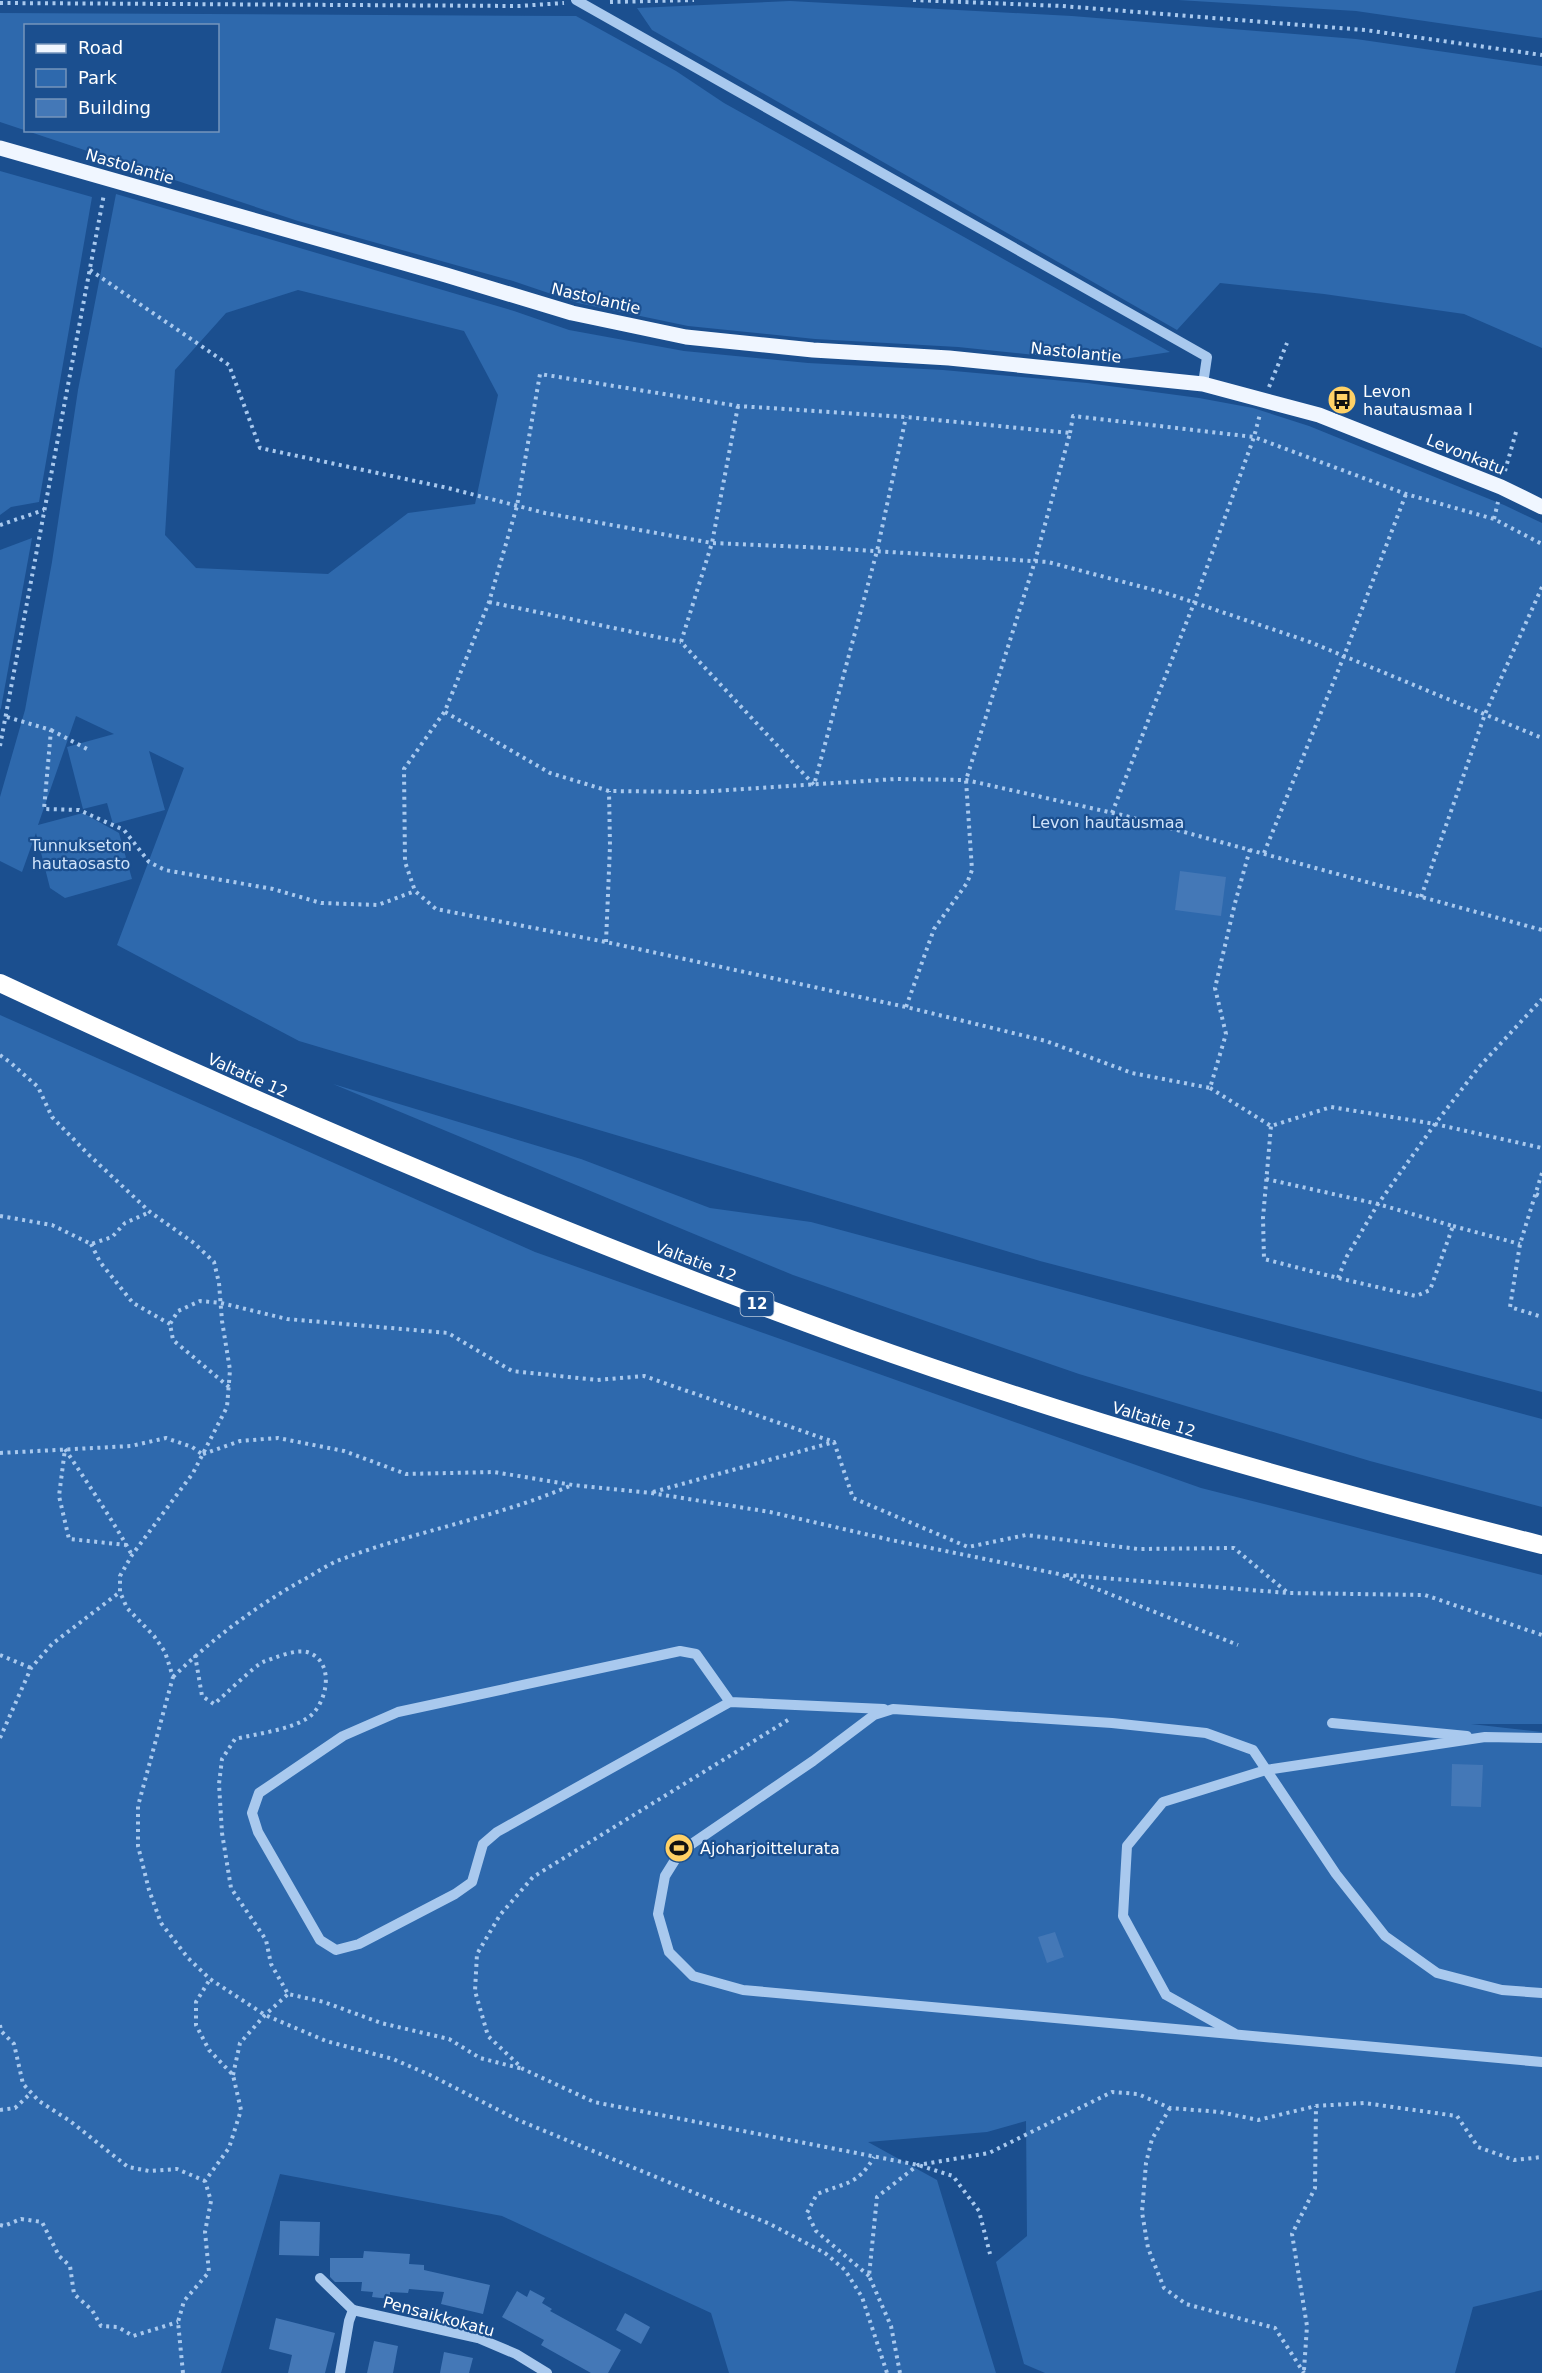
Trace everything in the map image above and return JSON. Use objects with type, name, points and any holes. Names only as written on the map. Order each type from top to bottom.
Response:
[{"type":"highway","name":"Valtatie 12","points":[[0,983],[137,1047],[506,1208],[856,1341],[1029,1400],[1212,1457],[1542,1545]]},
{"type":"main road","name":"Nastolantie","points":[[0,148],[572,313],[686,337],[813,350],[949,357],[1203,384]]},
{"type":"main road","name":"Levonkatu","points":[[1203,384],[1264,398],[1318,415],[1501,487],[1542,507]]},
{"type":"street","points":[[578,1],[1207,357],[1203,384]]},
{"type":"street","points":[[730,1702],[696,1654],[680,1651],[398,1712],[343,1736],[260,1793],[252,1814],[258,1832],[320,1940],[336,1950],[359,1944],[455,1894],[472,1882],[483,1844],[497,1832],[730,1702],[893,1709],[1206,1733],[1253,1750],[1336,1874],[1385,1936],[1437,1973],[1502,1990],[1542,1993]]},
{"type":"street","points":[[893,1709],[874,1715],[813,1761],[680,1852],[665,1876],[658,1914],[669,1952],[693,1976],[743,1990],[1542,2062]]},
{"type":"street","points":[[1332,1724],[1485,1737],[1542,1738]]},
{"type":"street","points":[[1240,2036],[1166,1995],[1123,1916],[1127,1846],[1163,1802],[1266,1770],[1485,1737]]},
{"type":"street","points":[[320,2278],[353,2310],[340,2373]]},
{"type":"street","name":"Pensaikkokatu","points":[[353,2310],[478,2338],[516,2354],[547,2373]]},
{"type":"path","points":[[0,3],[519,6],[578,1],[694,0]]},
{"type":"path","points":[[913,0],[1062,6],[1365,30],[1542,55]]},
{"type":"path","points":[[0,746],[107,178]]},
{"type":"path","points":[[90,270],[229,364],[260,448],[448,488],[545,513],[712,543],[1048,562],[1194,603],[1310,642],[1542,738]]},
{"type":"path","points":[[1112,813],[1194,603],[1254,437],[1264,398],[1287,343]]},
{"type":"path","points":[[1070,433],[906,417],[738,406],[540,374],[517,506],[489,602],[445,711],[409,758],[404,769],[405,862],[416,891],[436,909],[606,942],[906,1007],[1046,1041],[1132,1072],[1210,1088],[1271,1126],[1331,1107],[1435,1124],[1542,1148]]},
{"type":"path","points":[[681,642],[712,543],[738,406]]},
{"type":"path","points":[[906,1007],[934,930],[967,883],[972,870],[966,780],[1035,561],[1073,416],[1254,437],[1406,494],[1494,519],[1542,544]]},
{"type":"path","points":[[814,785],[877,551],[906,417]]},
{"type":"path","points":[[1264,853],[1344,656],[1406,494]]},
{"type":"path","points":[[0,525],[45,510]]},
{"type":"path","points":[[1421,897],[1485,714],[1542,587]]},
{"type":"path","points":[[489,602],[681,642],[814,785]]},
{"type":"path","points":[[445,711],[550,773],[609,791],[699,792],[896,779],[966,780],[1112,813],[1542,930]]},
{"type":"path","points":[[7,717],[51,730],[89,750]]},
{"type":"path","points":[[51,730],[44,809],[79,810],[124,830],[149,862],[165,870],[273,889],[321,903],[378,905],[416,891]]},
{"type":"path","points":[[606,942],[610,846],[609,791]]},
{"type":"path","points":[[1210,1088],[1226,1034],[1215,988],[1250,849]]},
{"type":"path","points":[[1338,1278],[1347,1256],[1378,1204],[1435,1124],[1479,1067],[1542,999]]},
{"type":"path","points":[[0,1055],[38,1087],[52,1117],[88,1154],[150,1212],[194,1244],[214,1262],[231,1370],[228,1407],[193,1473],[120,1576],[120,1592],[127,1608],[154,1636],[165,1652],[173,1677],[168,1703],[138,1806],[138,1846],[149,1890],[161,1923],[188,1958],[210,1979],[265,2015],[326,2041],[393,2060],[421,2071],[518,2120],[770,2224],[825,2253],[845,2270],[862,2297],[887,2373]]},
{"type":"path","points":[[1271,1126],[1263,1218],[1264,1259],[1416,1296],[1430,1290],[1453,1226]]},
{"type":"path","points":[[1542,1173],[1520,1244],[1510,1307],[1542,1317]]},
{"type":"path","points":[[1266,1179],[1378,1204],[1520,1244]]},
{"type":"path","points":[[1536,1194],[1542,1197]]},
{"type":"path","points":[[91,1244],[112,1237],[125,1224],[150,1212]]},
{"type":"path","points":[[0,1216],[52,1225],[91,1244],[100,1262],[133,1303],[170,1324]]},
{"type":"path","points":[[229,1387],[173,1340],[170,1324],[178,1311],[200,1301],[221,1303],[287,1319],[448,1333],[512,1371],[597,1380],[644,1376],[834,1442]]},
{"type":"path","points":[[0,1453],[131,1446],[166,1438],[192,1447],[202,1454]]},
{"type":"path","points":[[202,1454],[240,1441],[278,1438],[344,1452],[406,1474],[494,1472],[573,1485],[651,1493],[770,1512],[891,1540],[1059,1574],[1288,1593],[1425,1596],[1542,1635]]},
{"type":"path","points":[[651,1493],[834,1442]]},
{"type":"path","points":[[834,1442],[853,1498],[968,1547],[1026,1535],[1138,1549],[1234,1548],[1288,1593]]},
{"type":"path","points":[[65,1449],[59,1496],[69,1539],[127,1545]]},
{"type":"path","points":[[65,1449],[132,1556]]},
{"type":"path","points":[[173,1677],[195,1655],[273,1597],[335,1562],[399,1539],[540,1499],[573,1485]]},
{"type":"path","points":[[1059,1574],[1238,1645]]},
{"type":"path","points":[[0,1738],[30,1668],[52,1644],[120,1592]]},
{"type":"path","points":[[195,1655],[202,1696],[214,1704],[260,1663],[291,1653],[306,1652],[320,1659],[326,1672],[323,1698],[307,1719],[235,1739],[222,1760],[219,1784],[222,1833],[231,1888],[266,1940],[271,1964],[288,1994],[324,2002],[381,2023],[448,2038],[480,2058],[523,2069],[594,2102],[918,2165],[953,2176],[979,2211],[990,2254]]},
{"type":"path","points":[[0,1655],[30,1668]]},
{"type":"path","points":[[523,2069],[488,2036],[475,1991],[477,1954],[500,1915],[533,1877],[812,1705]]},
{"type":"path","points":[[210,1979],[196,2002],[196,2025],[208,2050],[233,2076]]},
{"type":"path","points":[[205,2181],[229,2148],[241,2110],[233,2076],[240,2043],[288,1994]]},
{"type":"path","points":[[0,2025],[1,2031],[14,2044],[23,2084],[39,2101],[70,2121],[128,2167],[149,2171],[177,2169],[205,2181]]},
{"type":"path","points":[[869,2276],[877,2197],[918,2165],[989,2153],[1112,2092],[1138,2094],[1170,2108],[1220,2112],[1258,2120],[1316,2106],[1364,2103],[1457,2116],[1478,2147],[1514,2160],[1542,2157]]},
{"type":"path","points":[[0,2110],[15,2108],[31,2093]]},
{"type":"path","points":[[1305,2372],[1307,2326],[1292,2234],[1315,2188],[1316,2106]]},
{"type":"path","points":[[1170,2108],[1150,2147],[1146,2163],[1142,2212],[1148,2248],[1164,2288],[1186,2304],[1275,2328],[1305,2372]]},
{"type":"path","points":[[874,2157],[864,2174],[853,2182],[818,2193],[807,2213],[816,2231],[869,2276],[891,2326],[900,2373]]},
{"type":"path","points":[[183,2373],[178,2322],[184,2301],[209,2272],[205,2232],[211,2201],[205,2181]]},
{"type":"path","points":[[0,2225],[4,2226],[21,2219],[42,2222],[59,2256],[70,2266],[74,2294],[92,2310],[101,2326],[118,2327],[134,2336],[178,2322]]},
{"type":"green space","points":[[1178,0],[1542,0],[1542,38],[1356,11]]},
{"type":"green space","points":[[790,1],[1072,16],[1356,39],[1542,66],[1542,348],[1464,314],[1324,294],[1220,283],[1177,330],[652,30],[637,8]]},
{"type":"green space","points":[[0,13],[576,16],[676,71],[724,103],[1170,352],[1104,362],[958,347],[815,339],[688,326],[578,303],[513,281],[298,221],[30,132],[219,132],[219,24],[24,24],[24,130],[0,122]]},
{"type":"green space","points":[[0,171],[92,197],[39,502],[11,507],[0,515]]},
{"type":"green space","name":"Levon hautausmaa","points":[[116,194],[514,311],[569,330],[684,351],[808,363],[943,370],[1087,383],[1199,398],[1253,408],[1309,426],[1504,505],[1542,523],[1542,1392],[1040,1261],[299,1041],[117,945],[184,768],[149,751],[165,810],[113,824],[107,803],[83,809],[67,747],[114,734],[76,716],[38,825],[83,813],[119,833],[132,879],[65,898],[50,888],[36,833],[22,872],[0,861],[0,797],[25,710],[52,562],[78,390]],"holes":[[[298,290],[464,331],[498,395],[475,504],[408,513],[328,574],[196,568],[165,535],[175,370],[226,313]]]},
{"type":"green space","points":[[32,538],[1,708],[0,710],[0,550]]},
{"type":"green space","points":[[0,1015],[535,1252],[1201,1488],[1542,1575],[1542,1724],[1471,1724],[1542,1732],[1542,2290],[1473,2307],[1455,2373],[1045,2373],[1024,2364],[996,2262],[1027,2236],[1026,2121],[987,2132],[868,2142],[937,2180],[996,2373],[729,2373],[711,2313],[502,2216],[280,2174],[221,2373],[0,2373]]},
{"type":"green space","points":[[333,1084],[581,1159],[710,1208],[811,1222],[1542,1419],[1542,1507],[1370,1461],[1079,1374],[793,1275]]},
{"type":"building","points":[[1180,871],[1226,877],[1221,916],[1175,910]]},
{"type":"building","points":[[1452,1764],[1483,1765],[1481,1807],[1451,1806]]},
{"type":"building","points":[[1055,1932],[1064,1957],[1047,1963],[1038,1937]]},
{"type":"building","points":[[280,2221],[320,2222],[319,2256],[279,2255]]},
{"type":"building","points":[[364,2251],[410,2254],[409,2264],[424,2265],[424,2270],[490,2285],[483,2314],[441,2304],[444,2292],[409,2289],[408,2293],[390,2292],[390,2299],[372,2297],[373,2292],[361,2291],[362,2282],[335,2282],[330,2277],[330,2258],[363,2258]]},
{"type":"building","points":[[530,2290],[545,2298],[542,2303],[552,2309],[550,2311],[621,2350],[608,2373],[591,2373],[541,2345],[544,2340],[502,2317],[517,2291],[527,2297]]},
{"type":"building","points":[[625,2313],[650,2327],[641,2344],[616,2330]]},
{"type":"building","points":[[276,2318],[335,2333],[325,2373],[288,2373],[292,2355],[269,2349]]},
{"type":"building","points":[[374,2341],[398,2346],[393,2373],[367,2373]]},
{"type":"building","points":[[444,2352],[473,2358],[469,2373],[440,2373]]},
{"type":"place","name":"Levon hautausmaa I","points":[[1342,400]]},
{"type":"place","name":"Ajoharjoittelurata","points":[[679,1848]]},
{"type":"park label","name":"Tunnukseton hautaosasto","points":[[81,854]]}]
